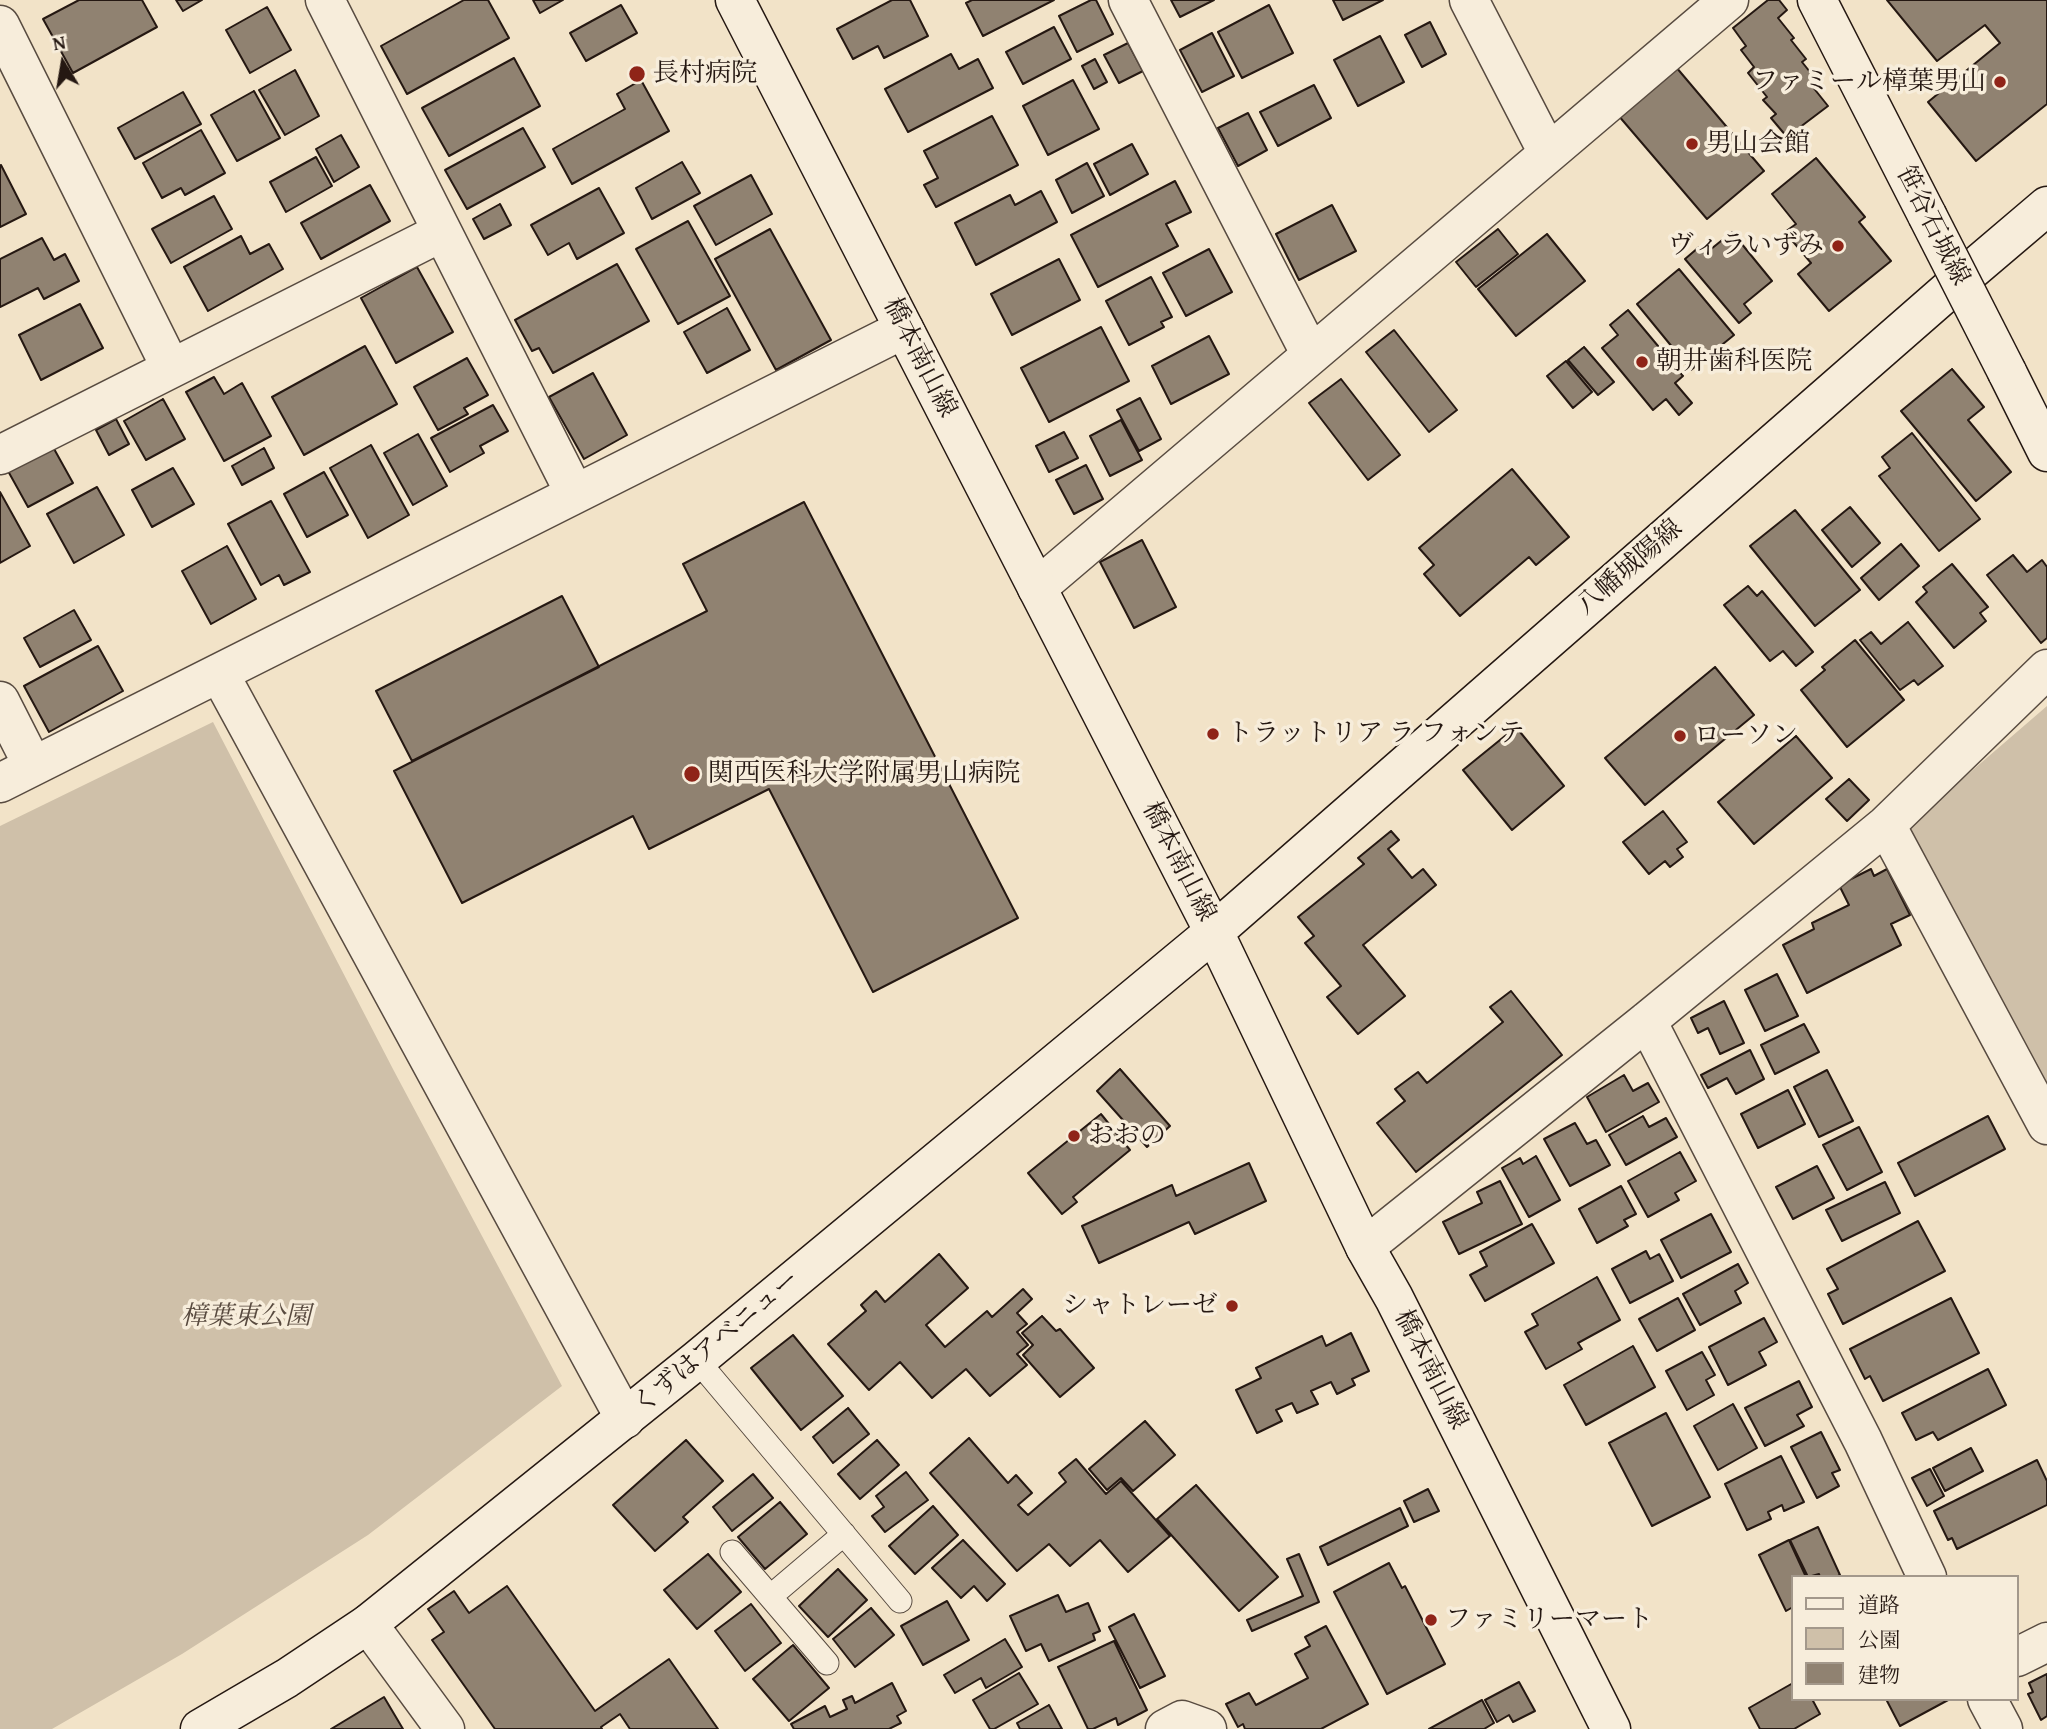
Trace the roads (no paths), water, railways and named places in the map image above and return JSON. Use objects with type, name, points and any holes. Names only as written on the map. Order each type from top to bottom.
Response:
[{"type":"street","points":[[325,0],[575,494]]},
{"type":"street","name":"橋本南山線","points":[[735,0],[1214,932],[1365,1247],[1394,1298],[1611,1729]]},
{"type":"street","points":[[1128,0],[1311,355]]},
{"type":"street","points":[[1469,0],[1548,153]]},
{"type":"street","points":[[1037,588],[1729,0]]},
{"type":"street","name":"笹谷石城線","points":[[1817,0],[2047,452]]},
{"type":"street","points":[[0,25],[172,368]]},
{"type":"street","name":"八幡城陽線","points":[[1214,932],[2047,206]]},
{"type":"street","points":[[0,455],[442,232]]},
{"type":"street","points":[[0,701],[17,775],[904,329]]},
{"type":"street","points":[[1365,1247],[1886,825],[2047,669]]},
{"type":"street","points":[[219,673],[625,1419]]},
{"type":"street","points":[[1886,825],[2047,1125]]},
{"type":"street","name":"くずはアベニュー","points":[[201,1729],[287,1678],[368,1624],[625,1419],[1214,932]]},
{"type":"street","points":[[1647,1021],[1863,1441],[1926,1575]]},
{"type":"street","points":[[368,1624],[445,1729]]},
{"type":"street","points":[[2019,1656],[2047,1642]]},
{"type":"street","points":[[1988,1701],[2003,1729]]},
{"type":"street","points":[[1165,1729],[1182,1720],[1207,1729]]},
{"type":"lane","points":[[696,1360],[900,1601]]},
{"type":"lane","points":[[771,1596],[844,1534]]},
{"type":"lane","points":[[732,1552],[827,1663]]},
{"type":"place","name":"長村病院","points":[[637,74]]},
{"type":"place","name":"ファミール樟葉男山","points":[[2000,82]]},
{"type":"place","name":"男山会館","points":[[1692,144]]},
{"type":"place","name":"ヴィラいずみ","points":[[1838,246]]},
{"type":"place","name":"朝井歯科医院","points":[[1642,362]]},
{"type":"place","name":"トラットリア ラ フォンテ","points":[[1213,734]]},
{"type":"place","name":"ローソン","points":[[1680,736]]},
{"type":"place","name":"関西医科大学附属男山病院","points":[[692,774]]},
{"type":"place","name":"おおの","points":[[1074,1136]]},
{"type":"place","name":"シャトレーゼ","points":[[1232,1306]]},
{"type":"place","name":"ファミリーマート","points":[[1431,1620]]},
{"type":"park label","name":"樟葉東公園","points":[[246,1317]]}]
